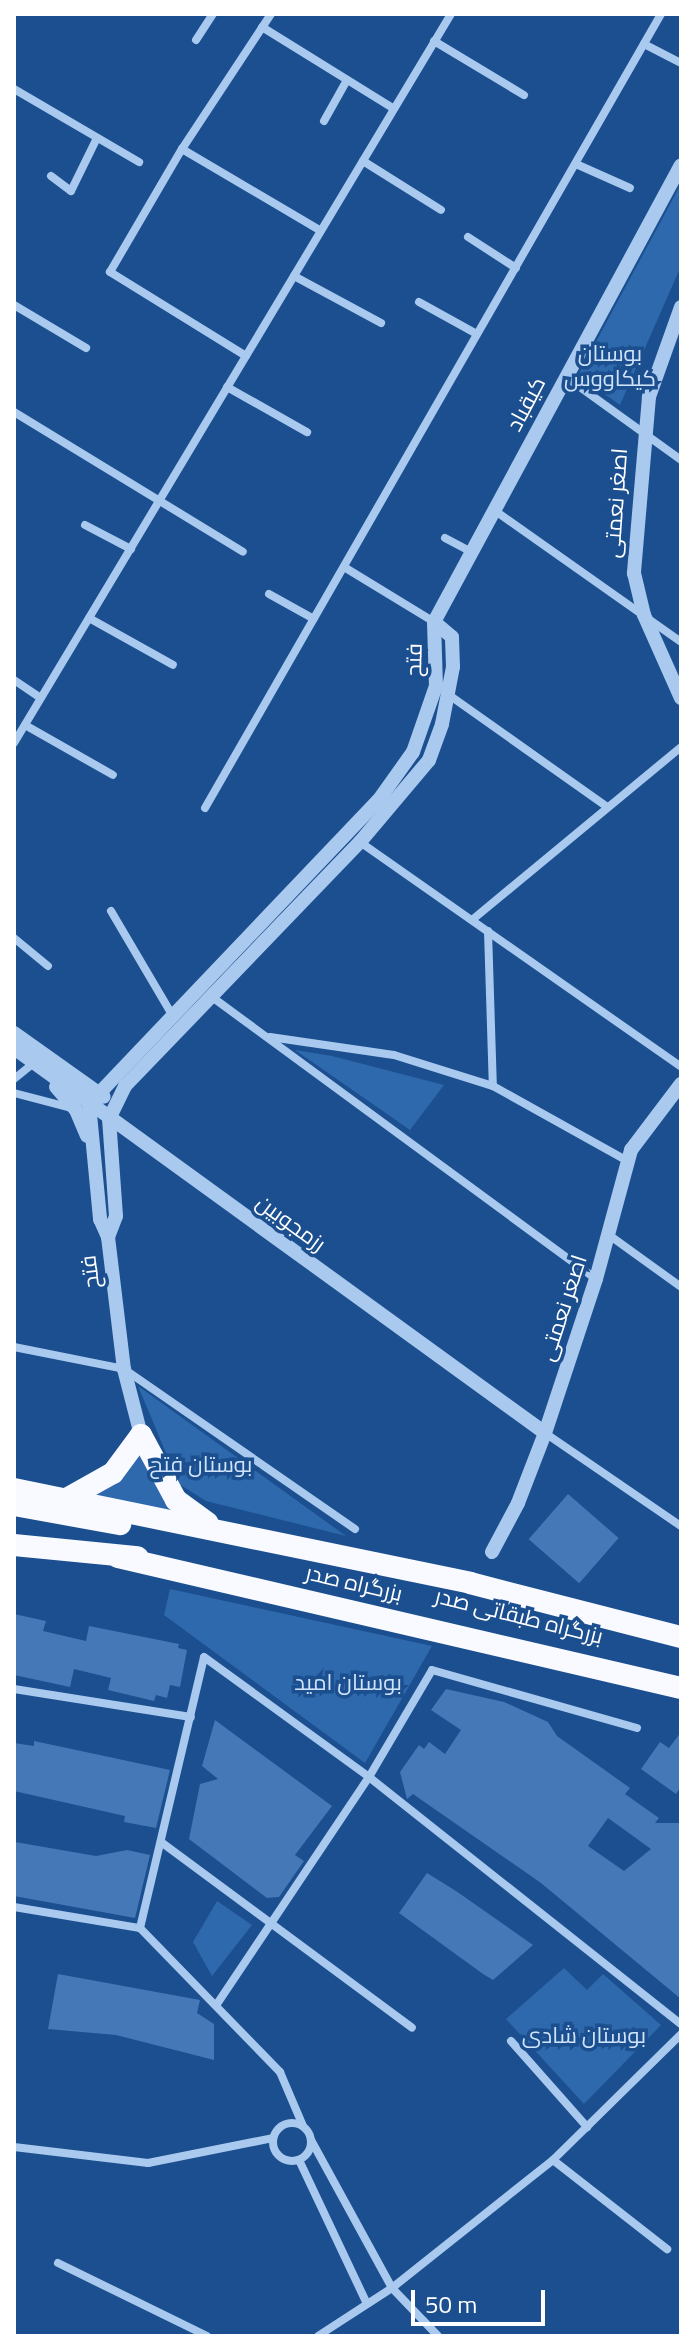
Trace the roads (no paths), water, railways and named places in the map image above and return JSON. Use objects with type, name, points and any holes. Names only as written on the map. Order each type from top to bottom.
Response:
[{"type":"highway","points":[[68,1498],[113,1473],[141,1435],[176,1500],[224,1531]]},
{"type":"highway","name":"بزرگراه صدر","points":[[14,1489],[470,1583],[681,1639]]},
{"type":"highway","name":"بزرگراه طبقاتی صدر","points":[[14,1505],[468,1588],[681,1639]]},
{"type":"highway","name":"بزرگراه صدر","points":[[14,1536],[404,1620],[681,1686]]},
{"type":"highway","name":"بزرگراه طبقاتی صدر","points":[[14,1536],[137,1557],[456,1626],[681,1686]]},
{"type":"highway","points":[[14,1545],[137,1557]]},
{"type":"street","points":[[196,40],[213,14]]},
{"type":"street","points":[[246,356],[110,272],[182,149],[271,14]]},
{"type":"street","points":[[14,743],[451,14]]},
{"type":"street","points":[[205,808],[661,14]]},
{"type":"street","points":[[262,27],[394,109]]},
{"type":"street","points":[[434,41],[524,95]]},
{"type":"street","points":[[644,44],[681,63]]},
{"type":"street","points":[[324,121],[347,80]]},
{"type":"street","points":[[14,89],[139,162]]},
{"type":"street","points":[[51,176],[71,191],[97,138]]},
{"type":"street","points":[[182,149],[321,231]]},
{"type":"street","points":[[363,161],[441,210]]},
{"type":"street","points":[[576,164],[630,188]]},
{"type":"street","name":"کیقباد","points":[[434,622],[681,165]]},
{"type":"street","points":[[468,237],[516,268]]},
{"type":"street","points":[[294,276],[381,323]]},
{"type":"street","points":[[419,302],[477,334]]},
{"type":"street","points":[[14,305],[86,348]]},
{"type":"street","name":"اصغر نعمتی","points":[[680,315],[653,382],[643,432],[634,573],[644,615],[681,698]]},
{"type":"street","points":[[566,377],[681,460]]},
{"type":"street","points":[[227,387],[307,432]]},
{"type":"street","points":[[14,412],[243,552]]},
{"type":"street","points":[[494,510],[681,642]]},
{"type":"street","points":[[85,525],[131,549]]},
{"type":"street","points":[[445,538],[471,552]]},
{"type":"street","points":[[344,567],[434,622]]},
{"type":"street","points":[[269,594],[314,619]]},
{"type":"street","points":[[89,618],[173,665]]},
{"type":"street","name":"فتح","points":[[111,1112],[125,1086],[360,842],[429,760],[442,691],[434,622]]},
{"type":"street","points":[[14,680],[41,698]]},
{"type":"street","points":[[442,691],[607,807]]},
{"type":"street","name":"فتح","points":[[141,1435],[124,1369],[108,1237],[100,1219],[87,1102],[347,833],[413,752],[442,691]]},
{"type":"street","points":[[25,725],[113,775]]},
{"type":"street","points":[[472,920],[681,747]]},
{"type":"street","points":[[347,833],[681,1067]]},
{"type":"street","points":[[111,911],[171,1013]]},
{"type":"street","points":[[488,931],[493,1086]]},
{"type":"street","points":[[14,938],[48,966]]},
{"type":"street","points":[[197,986],[596,1279]]},
{"type":"street","points":[[14,1033],[87,1102]]},
{"type":"street","points":[[268,1037],[394,1055],[493,1086],[628,1161]]},
{"type":"street","points":[[14,1048],[87,1102]]},
{"type":"street","points":[[14,1079],[35,1062]]},
{"type":"street","name":"اصغر نعمتی","points":[[492,1552],[545,1433],[596,1279],[636,1141],[681,1084]]},
{"type":"street","points":[[14,1093],[87,1102]]},
{"type":"street","name":"رزمجوبین","points":[[87,1102],[111,1112],[545,1433]]},
{"type":"street","points":[[108,1237],[116,1216],[111,1112]]},
{"type":"street","points":[[609,1235],[681,1287]]},
{"type":"street","points":[[14,1347],[124,1369],[355,1529]]},
{"type":"street","points":[[545,1433],[681,1526]]},
{"type":"street","points":[[140,1928],[204,1657],[369,1777],[681,2024]]},
{"type":"street","points":[[217,2004],[369,1777],[432,1670],[637,1728]]},
{"type":"street","points":[[14,1689],[191,1717]]},
{"type":"street","points":[[161,1842],[412,2028]]},
{"type":"street","points":[[14,1907],[140,1928],[217,2004],[280,2072],[303,2126],[392,2288],[438,2336]]},
{"type":"street","points":[[318,2336],[392,2288],[553,2160],[681,2034]]},
{"type":"street","points":[[511,2041],[587,2127]]},
{"type":"street","points":[[14,2147],[148,2163],[273,2138],[284,2124],[303,2126]]},
{"type":"street","points":[[273,2138],[282,2159],[299,2160]]},
{"type":"street","points":[[299,2160],[311,2140]]},
{"type":"street","points":[[299,2160],[367,2304]]},
{"type":"street","points":[[553,2160],[667,2249]]},
{"type":"street","points":[[58,2263],[207,2336]]},
{"type":"park label","name":"بوستان کیکاووس","points":[[610,366]]},
{"type":"park label","name":"بوستان فتح","points":[[201,1465]]},
{"type":"park label","name":"بوستان امید","points":[[348,1683]]},
{"type":"park label","name":"بوستان شادی","points":[[584,2036]]}]
